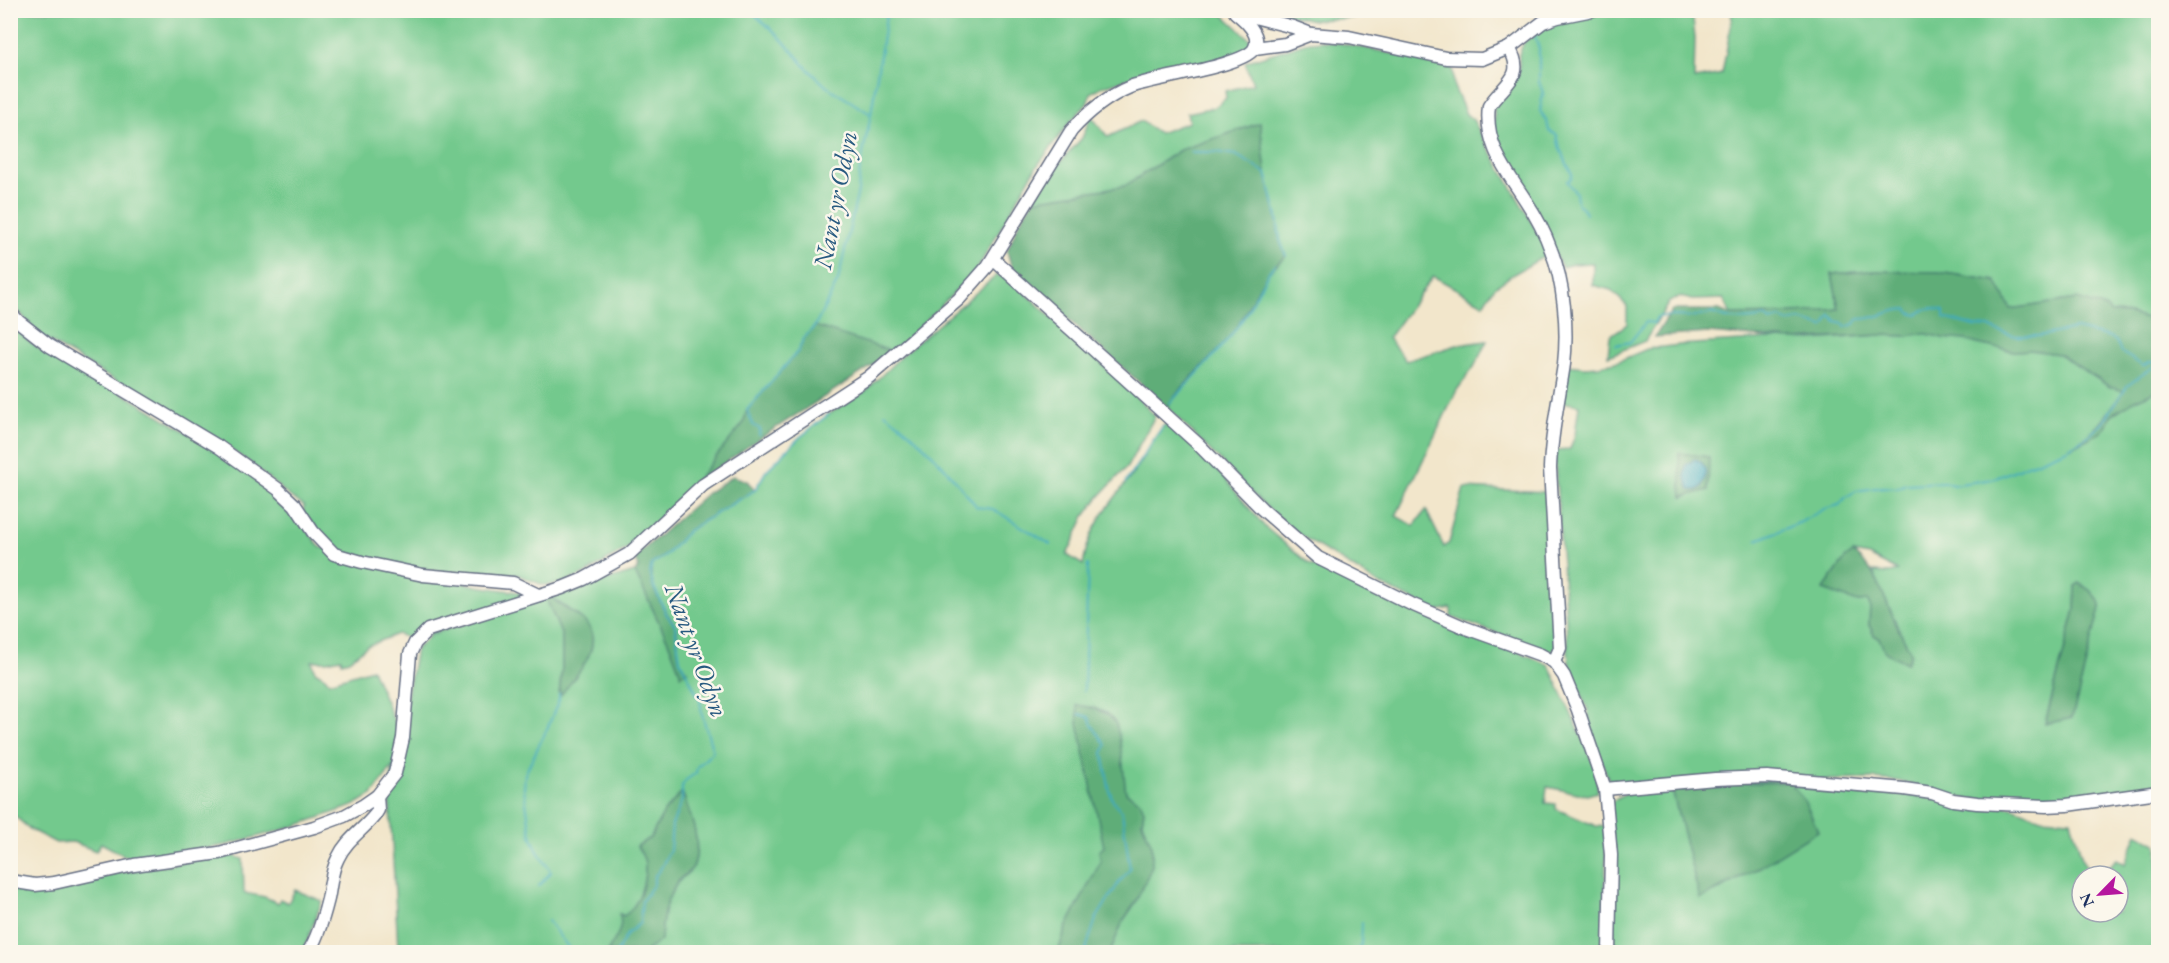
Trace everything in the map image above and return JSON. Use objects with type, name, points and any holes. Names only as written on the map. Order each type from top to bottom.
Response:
[{"type":"street","points":[[1234,12],[1260,17],[1311,34],[1349,37],[1446,58],[1482,58],[1509,48],[1543,22],[1593,10]]},
{"type":"street","points":[[1234,12],[1254,34],[1255,48]]},
{"type":"street","points":[[10,881],[35,885],[54,883],[134,865],[219,853],[314,827],[344,816],[377,796],[395,773],[400,756],[410,654],[415,643],[429,630],[584,579],[629,554],[703,485],[869,376],[959,299],[993,259],[1071,131],[1086,114],[1106,99],[1150,80],[1214,67],[1245,57],[1255,48],[1285,44],[1311,34]]},
{"type":"street","points":[[1509,48],[1516,63],[1516,70],[1512,79],[1489,105],[1488,132],[1502,164],[1542,228],[1561,278],[1564,303],[1564,361],[1550,457],[1560,648],[1554,662]]},
{"type":"street","points":[[993,259],[1198,444],[1262,509],[1318,558],[1411,604],[1554,662],[1564,676],[1578,710],[1605,789],[1611,855],[1609,952]]},
{"type":"street","points":[[10,312],[50,346],[219,447],[278,489],[295,505],[313,532],[334,554],[423,575],[513,583],[538,595]]},
{"type":"street","points":[[1605,789],[1715,779],[1767,777],[1904,789],[1977,803],[2046,806],[2077,804],[2158,792]]},
{"type":"street","points":[[308,952],[328,900],[333,868],[344,846],[375,815],[378,810],[377,796]]},
{"type":"green space","points":[[1218,10],[1251,40],[1250,45],[1244,51],[1235,55],[1134,77],[1101,87],[1091,93],[1087,104],[1070,122],[1035,169],[976,271],[894,352],[803,339],[799,350],[747,410],[743,424],[710,466],[636,543],[585,574],[561,584],[543,585],[516,574],[427,571],[347,553],[331,546],[303,512],[304,506],[249,462],[197,427],[38,334],[11,302],[10,11]]},
{"type":"green space","points":[[1273,11],[1356,11],[1354,18],[1313,20]]},
{"type":"green space","points":[[1604,11],[1692,11],[1695,38],[1694,79],[1722,74],[1732,20],[1731,11],[2158,11],[2158,303],[2155,306],[2154,315],[2147,319],[2129,314],[2111,313],[2077,299],[2011,309],[1996,281],[1938,272],[1870,271],[1832,274],[1839,309],[1783,314],[1731,315],[1724,299],[1693,300],[1680,297],[1669,302],[1645,341],[1608,356],[1610,336],[1627,324],[1627,306],[1611,290],[1593,285],[1593,263],[1562,267],[1495,145],[1494,104],[1519,71],[1519,54],[1524,42],[1553,21]]},
{"type":"green space","points":[[1325,41],[1452,64],[1454,87],[1466,114],[1473,120],[1547,249],[1545,256],[1494,288],[1483,304],[1433,276],[1388,338],[1406,361],[1457,345],[1487,341],[1474,367],[1457,390],[1396,516],[1414,526],[1426,510],[1444,547],[1449,543],[1464,488],[1546,492],[1557,649],[1550,652],[1451,617],[1451,608],[1437,611],[1377,583],[1292,530],[1263,504],[1167,407],[1230,336],[1245,316],[1264,276],[1286,256],[1280,240],[1266,173],[1260,123],[1180,150],[1125,186],[1033,200],[1050,174],[1082,138],[1091,116],[1108,137],[1141,121],[1159,133],[1189,122],[1187,113],[1215,107],[1226,98],[1225,91],[1253,84],[1245,62],[1308,42]]},
{"type":"green space","points":[[1260,123],[1266,173],[1280,240],[1286,256],[1268,274],[1232,334],[1167,407],[1012,269],[1007,251],[1019,223],[1033,200],[1125,186],[1180,150]]},
{"type":"green space","points":[[1870,271],[1938,272],[1996,281],[2011,309],[2077,299],[2106,308],[2111,313],[2129,314],[2147,319],[2154,315],[2155,306],[2158,303],[2158,390],[2135,400],[2111,415],[2106,427],[2100,433],[2067,449],[2093,430],[2124,391],[2110,387],[2059,354],[2031,350],[2014,351],[1924,333],[1907,336],[1881,335],[1792,340],[1708,333],[1655,337],[1672,310],[1719,310],[1731,315],[1751,315],[1839,309],[1832,274]]},
{"type":"green space","points":[[997,275],[1010,279],[1155,416],[1127,467],[1098,498],[1085,516],[1067,555],[1083,565],[1086,550],[1097,525],[1137,468],[1155,437],[1169,421],[1221,474],[1265,527],[1311,565],[1341,576],[1435,621],[1500,643],[1549,665],[1592,759],[1598,792],[1587,795],[1547,787],[1545,803],[1556,804],[1556,809],[1596,826],[1606,827],[1605,952],[1110,952],[1123,921],[1136,902],[1152,846],[1142,822],[1144,810],[1126,794],[1116,724],[1106,713],[1094,708],[1104,847],[1099,851],[1101,861],[1066,928],[1058,952],[645,952],[661,940],[668,900],[676,886],[693,867],[696,856],[694,828],[682,792],[665,811],[650,838],[637,846],[645,862],[643,886],[634,906],[624,916],[620,914],[620,930],[608,952],[430,952],[398,947],[389,790],[416,649],[432,634],[546,598],[562,636],[559,694],[582,619],[551,597],[635,572],[681,674],[687,671],[680,660],[677,631],[653,583],[652,564],[665,556],[689,530],[755,490],[766,471],[800,437],[829,414],[867,390],[901,356]]},
{"type":"green space","points":[[10,322],[25,338],[45,353],[72,363],[187,432],[257,478],[289,506],[320,547],[477,586],[524,593],[524,596],[413,640],[397,634],[367,646],[349,660],[342,662],[341,658],[312,661],[315,671],[329,682],[372,669],[398,730],[396,762],[372,795],[353,806],[286,829],[226,845],[131,859],[101,843],[96,851],[73,842],[56,843],[31,830],[11,813]]},
{"type":"green space","points":[[815,326],[894,352],[760,438],[691,487],[743,424],[747,410],[799,350],[803,339]]},
{"type":"green space","points":[[1924,333],[2014,351],[2031,350],[2060,354],[2110,387],[2124,390],[2096,428],[2073,446],[2106,427],[2111,415],[2135,400],[2158,390],[2158,787],[2049,802],[1966,799],[1898,781],[1874,779],[1612,784],[1591,734],[1588,711],[1569,663],[1554,450],[1570,449],[1575,435],[1579,405],[1561,402],[1568,365],[1599,366],[1619,361],[1647,349],[1679,345],[1770,339],[1812,340],[1881,335],[1907,336]],"holes":[[[1679,453],[1708,490],[1682,497]],[[1853,553],[1869,556],[1898,571],[1873,572],[1910,653],[1907,663],[1886,652],[1879,638],[1874,635],[1869,625],[1868,601],[1858,602],[1824,589],[1845,559]],[[2080,583],[2092,592],[2101,604],[2072,717],[2045,723],[2075,610],[2076,587]]]},
{"type":"green space","points":[[1679,453],[1709,457],[1708,490],[1682,497]]},
{"type":"green space","points":[[733,476],[747,481],[755,490],[689,530],[665,556],[652,564],[651,576],[655,589],[677,631],[678,653],[687,671],[681,675],[668,641],[635,572],[639,566],[634,558],[707,493]]},
{"type":"green space","points":[[1853,553],[1868,567],[1881,589],[1911,653],[1907,663],[1885,652],[1879,638],[1874,635],[1869,625],[1868,601],[1858,602],[1823,590],[1845,559]]},
{"type":"green space","points":[[2079,583],[2092,592],[2101,604],[2072,718],[2045,724],[2075,610],[2076,587]]},
{"type":"green space","points":[[551,597],[582,619],[590,628],[592,638],[587,660],[559,697],[562,636],[546,598]]},
{"type":"green space","points":[[1077,705],[1102,712],[1115,722],[1121,745],[1126,793],[1140,801],[1144,810],[1142,822],[1152,846],[1152,866],[1136,902],[1123,921],[1110,952],[1058,952],[1066,928],[1101,861],[1099,851],[1104,847],[1078,723]]},
{"type":"green space","points":[[1790,782],[2012,807],[2041,818],[2071,820],[2085,864],[2070,864],[2070,924],[2130,924],[2130,864],[2125,864],[2137,833],[2158,845],[2158,952],[1614,952],[1610,804],[1615,799],[1628,792],[1666,788],[1672,790],[1700,898],[1725,887],[1818,831],[1805,802]]},
{"type":"green space","points":[[1790,782],[1805,802],[1818,831],[1755,870],[1700,899],[1672,790],[1687,790],[1702,784]]},
{"type":"green space","points":[[682,792],[696,837],[696,856],[693,867],[671,892],[664,915],[661,940],[645,952],[608,952],[620,929],[619,914],[624,916],[629,912],[638,900],[643,886],[645,862],[637,846],[650,838],[665,811]]},
{"type":"green space","points":[[226,855],[243,859],[244,893],[265,897],[278,903],[280,899],[288,903],[295,890],[322,901],[303,952],[11,952],[11,885],[42,888],[73,886],[72,883],[115,873]]},
{"type":"green space","points":[[2117,859],[2125,864],[2112,864]]},
{"type":"water","points":[[1695,459],[1704,467],[1705,479],[1702,487],[1690,490],[1685,477],[1686,465]]},
{"type":"waterway","points":[[756,10],[755,15],[777,34],[826,86],[869,113]]},
{"type":"waterway","name":"Nant yr Odyn","points":[[759,435],[760,429],[753,425],[747,410],[799,350],[803,339],[815,326],[838,281],[858,191],[887,10]]},
{"type":"waterway","points":[[1538,19],[1541,10]]},
{"type":"waterway","points":[[1534,33],[1539,49],[1539,82],[1543,93],[1540,111],[1547,121],[1549,131],[1557,135],[1560,149],[1572,174],[1571,179],[1567,181],[1576,193],[1577,203],[1586,214]]},
{"type":"waterway","points":[[1190,152],[1236,155],[1266,173],[1280,240],[1286,256]]},
{"type":"waterway","points":[[1170,403],[1236,328],[1275,264]]},
{"type":"waterway","points":[[1616,345],[1630,342],[1646,322],[1654,323],[1657,317],[1664,316],[1698,316],[1712,313],[1725,318],[1765,317],[1770,321],[1781,318],[1788,322],[1799,320],[1824,327],[1831,315],[1845,327],[1855,324],[1858,319],[1907,309],[1910,313],[1918,315],[1924,310],[1933,308],[1944,311],[1944,318],[1974,326],[1989,327],[2016,336],[2039,336],[2076,329],[2110,337],[2116,341],[2121,352],[2143,366],[2151,362],[2158,362]]},
{"type":"waterway","points":[[1757,540],[1801,522],[1824,509],[1839,505],[1856,491],[1882,487],[1898,488],[1906,484],[1944,482],[1953,485],[1993,479],[2067,449],[2101,425],[2127,386],[2158,363]]},
{"type":"waterway","points":[[885,413],[923,445],[977,507],[993,509],[1050,544]]},
{"type":"waterway","name":"Nant yr Odyn","points":[[617,952],[627,934],[640,923],[642,901],[654,884],[654,877],[670,850],[672,825],[682,800],[682,786],[713,752],[700,700],[680,660],[675,625],[667,615],[653,585],[650,572],[652,564],[665,556],[689,530],[755,490],[766,471],[800,437],[829,414]]},
{"type":"waterway","points":[[1125,483],[1163,426]]},
{"type":"waterway","points":[[1084,691],[1088,565]]},
{"type":"waterway","points":[[539,886],[551,872],[537,850],[531,835],[524,789],[525,774],[547,729],[559,700],[559,694]]},
{"type":"waterway","points":[[1079,714],[1089,717],[1106,745],[1103,753],[1109,787],[1112,799],[1122,812],[1130,869],[1096,919],[1085,952]]},
{"type":"waterway","points":[[548,921],[572,952]]},
{"type":"waterway","points":[[1357,952],[1361,944],[1362,923]]}]
